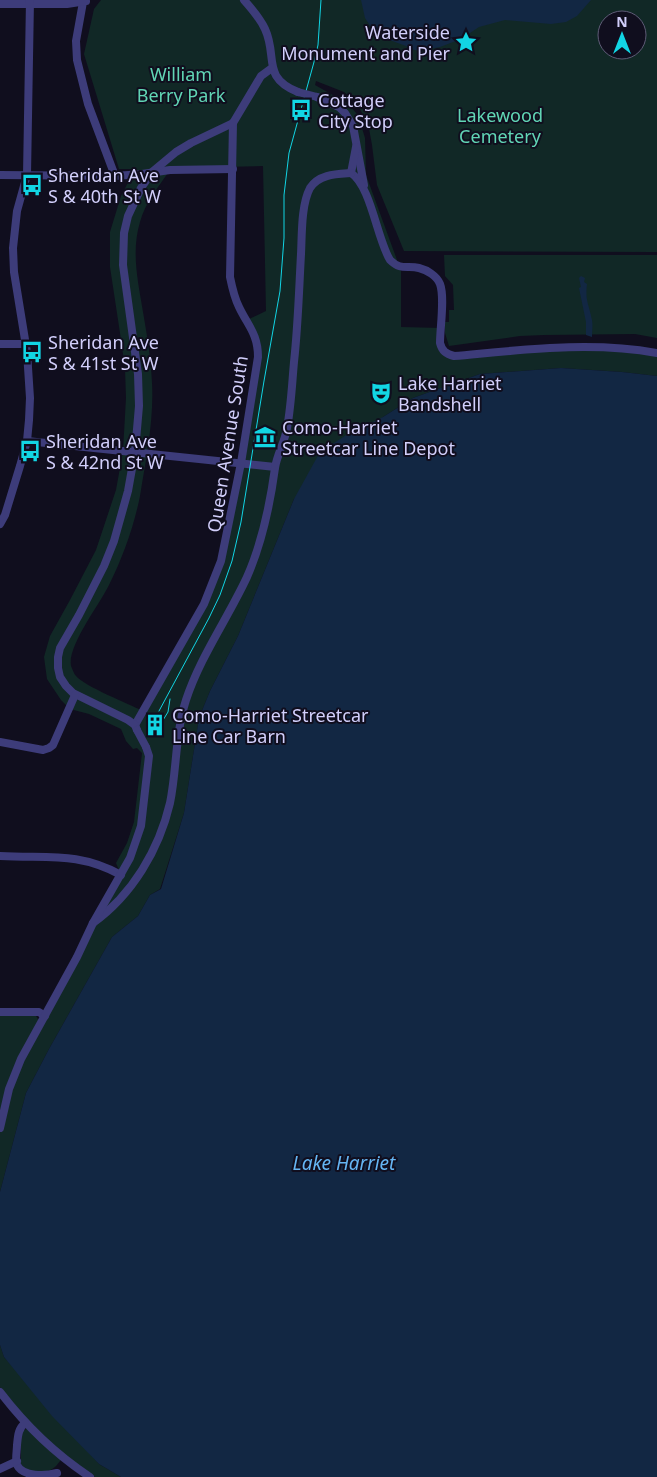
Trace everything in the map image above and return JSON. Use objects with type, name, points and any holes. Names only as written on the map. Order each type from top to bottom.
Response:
[{"type":"street","points":[[244,0],[266,29],[272,68],[281,83],[298,92],[333,103],[345,113],[353,126],[365,193]]},
{"type":"street","points":[[0,4],[30,2],[67,4],[86,1],[76,41],[77,60],[88,104],[115,176]]},
{"type":"street","points":[[0,524],[13,491],[27,441],[30,398],[26,344],[14,272],[13,248],[17,211],[28,175],[30,2]]},
{"type":"street","points":[[0,1128],[14,1075],[93,923],[130,858],[141,826],[149,756],[136,727],[128,720],[76,695],[60,677],[58,668],[60,648],[104,566],[114,541],[128,491],[135,452],[139,406],[138,374],[123,265],[124,233],[128,216],[141,188],[152,172],[176,152],[234,122],[261,76],[272,68]]},
{"type":"street","name":"Queen Avenue South","points":[[136,727],[204,604],[214,582],[227,538],[241,463],[258,347],[252,328],[239,307],[233,292],[230,277],[234,122]]},
{"type":"street","points":[[352,174],[356,143]]},
{"type":"street","points":[[0,176],[115,176],[170,170],[233,169]]},
{"type":"street","points":[[93,923],[106,914],[136,879],[156,843],[170,802],[178,736],[186,700],[193,681],[247,577],[257,552],[272,494],[275,467],[287,430],[297,340],[303,221],[307,196],[311,187],[324,177],[336,174],[352,174],[359,180],[388,256],[402,268],[418,267],[426,270],[440,284],[442,297],[440,343],[442,350],[449,355],[536,348],[608,347],[657,353]]},
{"type":"street","points":[[0,344],[26,344]]},
{"type":"street","points":[[27,441],[275,467]]},
{"type":"street","points":[[0,742],[43,750],[49,748],[53,745],[76,695]]},
{"type":"street","points":[[0,856],[66,857],[93,863],[121,874]]},
{"type":"street","points":[[0,1012],[39,1012],[45,1016]]},
{"type":"street","points":[[0,1392],[25,1423],[65,1460],[90,1477]]},
{"type":"street","points":[[25,1423],[18,1432],[17,1461],[19,1468],[31,1475],[57,1475],[65,1460]]},
{"type":"street","points":[[0,1469],[17,1461]]},
{"type":"green space","points":[[101,0],[657,0],[657,252],[404,251],[377,185],[368,123],[355,101],[344,92],[316,81],[315,85],[347,103],[358,115],[365,138],[366,175],[401,271],[401,327],[441,328],[446,353],[536,348],[657,353],[657,376],[561,368],[480,374],[413,398],[383,417],[294,499],[238,636],[210,691],[199,718],[184,813],[160,889],[150,895],[138,916],[112,937],[49,1049],[26,1093],[0,1192],[0,1128],[9,1089],[121,875],[116,863],[127,843],[134,822],[142,753],[137,748],[133,749],[126,741],[121,729],[89,714],[70,709],[61,700],[47,679],[44,657],[50,636],[96,550],[116,490],[123,451],[126,398],[125,368],[110,267],[110,232],[121,196],[135,169],[119,169],[84,54],[94,9]],"holes":[[[263,166],[266,311],[247,320],[258,357],[221,561],[204,604],[143,711],[107,695],[81,680],[76,676],[71,666],[71,658],[85,625],[105,593],[119,564],[138,507],[151,425],[152,383],[149,347],[136,267],[137,233],[145,208],[170,168]]]},
{"type":"green space","points":[[444,255],[657,255],[657,338],[635,334],[544,335],[520,336],[449,346],[445,333],[445,322],[449,322],[449,310],[454,310],[453,285],[445,276]]},
{"type":"green space","points":[[0,1015],[36,1016],[39,1021],[0,1117]]},
{"type":"green space","points":[[0,1345],[4,1357],[99,1464],[121,1477],[95,1477],[64,1455],[56,1466],[48,1471],[33,1472],[24,1468],[21,1464],[21,1433],[31,1425],[0,1387]]},
{"type":"water","points":[[361,0],[591,0],[577,16],[566,22],[551,24],[505,20],[479,27],[461,39],[440,47],[419,51],[384,38],[371,27],[365,18]]},
{"type":"water","points":[[581,276],[585,278],[584,282],[587,284],[592,337],[586,335],[586,322],[579,288],[581,287],[579,278]]},
{"type":"water","name":"Lake Harriet","points":[[561,368],[657,376],[657,1477],[121,1477],[99,1464],[52,1416],[4,1357],[0,1345],[0,1192],[26,1093],[112,937],[138,916],[150,895],[161,889],[184,813],[199,718],[210,691],[238,636],[294,499],[320,452],[348,434],[383,417],[413,398],[480,374]]},
{"type":"tram line","points":[[159,711],[220,595],[232,561],[241,522],[280,291],[284,238],[284,195],[289,153],[318,45],[321,0]]},
{"type":"tram line","points":[[160,725],[168,712],[170,699]]},
{"type":"place","name":"Waterside Monument and Pier","points":[[466,42]]},
{"type":"place","name":"Cottage City Stop","points":[[301,110]]},
{"type":"place","name":"Sheridan Ave S & 40th St W","points":[[32,185]]},
{"type":"place","name":"Sheridan Ave S & 41st St W","points":[[32,352]]},
{"type":"place","name":"Lake Harriet Bandshell","points":[[381,393]]},
{"type":"place","name":"Como-Harriet Streetcar Line Depot","points":[[265,437]]},
{"type":"place","name":"Sheridan Ave S & 42nd St W","points":[[30,451]]},
{"type":"place","name":"Como-Harriet Streetcar Line Car Barn","points":[[155,725]]},
{"type":"park label","name":"William Berry Park","points":[[181,84]]},
{"type":"park label","name":"Lakewood Cemetery","points":[[500,125]]}]
